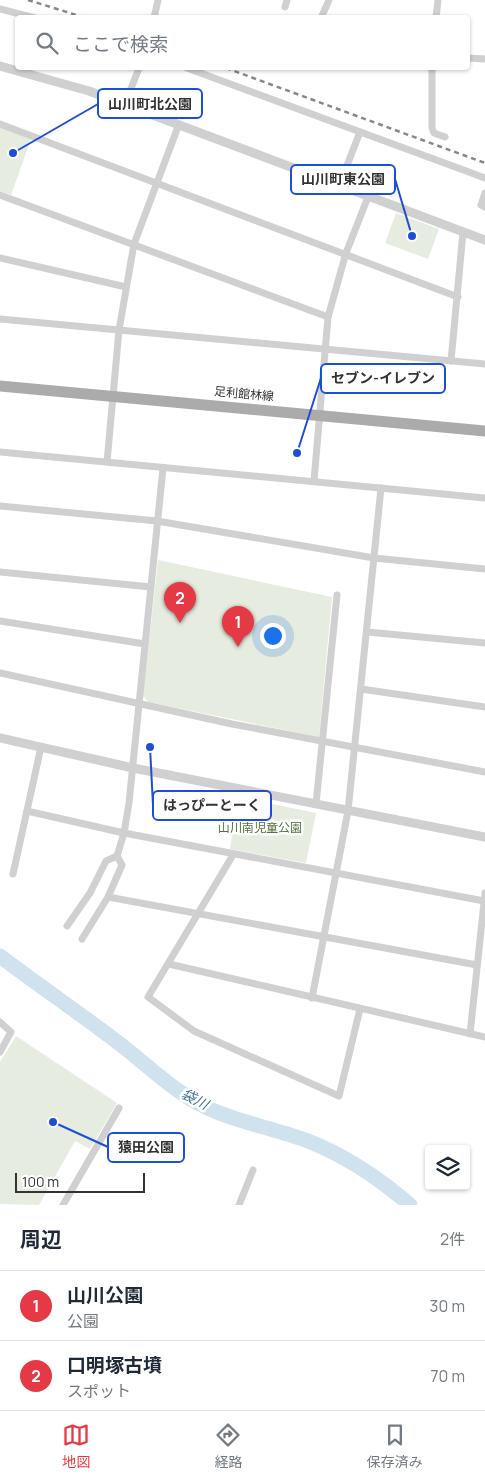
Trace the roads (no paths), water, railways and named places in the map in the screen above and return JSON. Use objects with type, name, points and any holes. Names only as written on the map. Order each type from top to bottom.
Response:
[{"type":"main road","name":"足利館林線","points":[[0,386],[320,414],[485,431]]},
{"type":"street","points":[[155,15],[158,0]]},
{"type":"street","points":[[322,15],[329,0]]},
{"type":"street","points":[[436,15],[438,0]]},
{"type":"street","points":[[0,8],[24,15]]},
{"type":"street","points":[[470,58],[485,59]]},
{"type":"street","points":[[0,66],[89,91],[485,240]]},
{"type":"street","points":[[124,104],[138,70]]},
{"type":"street","points":[[192,70],[485,178]]},
{"type":"street","points":[[432,70],[432,128],[434,132],[445,137]]},
{"type":"street","points":[[0,124],[346,253],[458,297]]},
{"type":"street","points":[[107,462],[119,330],[134,244],[179,124]]},
{"type":"street","points":[[339,186],[360,132]]},
{"type":"street","points":[[485,193],[481,205],[485,207]]},
{"type":"street","points":[[0,195],[328,317]]},
{"type":"street","points":[[314,481],[328,317],[346,253],[368,197]]},
{"type":"street","points":[[451,361],[463,232]]},
{"type":"street","points":[[0,258],[126,287]]},
{"type":"street","points":[[0,319],[485,364]]},
{"type":"street","points":[[0,452],[485,498]]},
{"type":"street","points":[[82,939],[108,897],[122,865],[117,856],[124,833],[133,768],[163,468]]},
{"type":"street","points":[[312,998],[348,811],[381,488]]},
{"type":"street","points":[[0,506],[157,521],[374,558],[485,569]]},
{"type":"street","points":[[0,572],[151,587]]},
{"type":"street","points":[[316,804],[336,595]]},
{"type":"street","points":[[0,621],[145,644]]},
{"type":"street","points":[[366,632],[485,643]]},
{"type":"street","points":[[0,673],[322,741],[485,772]]},
{"type":"street","points":[[361,689],[485,707]]},
{"type":"street","points":[[0,738],[133,768],[485,837]]},
{"type":"street","points":[[13,874],[40,747]]},
{"type":"street","points":[[27,811],[233,855],[485,897],[470,1034]]},
{"type":"street","points":[[233,855],[148,997],[194,1031],[339,1096],[360,1009]]},
{"type":"street","points":[[67,926],[90,894],[106,861],[117,856]]},
{"type":"street","points":[[108,897],[477,965]]},
{"type":"street","points":[[168,964],[485,1037]]},
{"type":"street","points":[[0,1022],[11,1032],[0,1052]]},
{"type":"street","points":[[62,1205],[119,1108]]},
{"type":"street","points":[[239,1205],[252,1170]]},
{"type":"waterway","name":"袋川","points":[[0,956],[102,1030],[173,1087],[194,1101],[221,1114],[294,1136],[322,1147],[362,1168],[410,1205]]},
{"type":"railway","points":[[28,0],[76,15]]},
{"type":"railway","points":[[231,70],[485,163]]},
{"type":"place","name":"山川町北公園","points":[[13,153]]},
{"type":"place","name":"山川町東公園","points":[[412,236]]},
{"type":"place","name":"セブン-イレブン","points":[[297,453]]},
{"type":"place","name":"口明塚古墳","points":[[180,623]]},
{"type":"place","name":"山川公園","points":[[238,647]]},
{"type":"place","name":"はっぴーとーく","points":[[150,747]]},
{"type":"place","name":"猿田公園","points":[[53,1122]]},
{"type":"park label","name":"山川南児童公園","points":[[260,828]]}]
